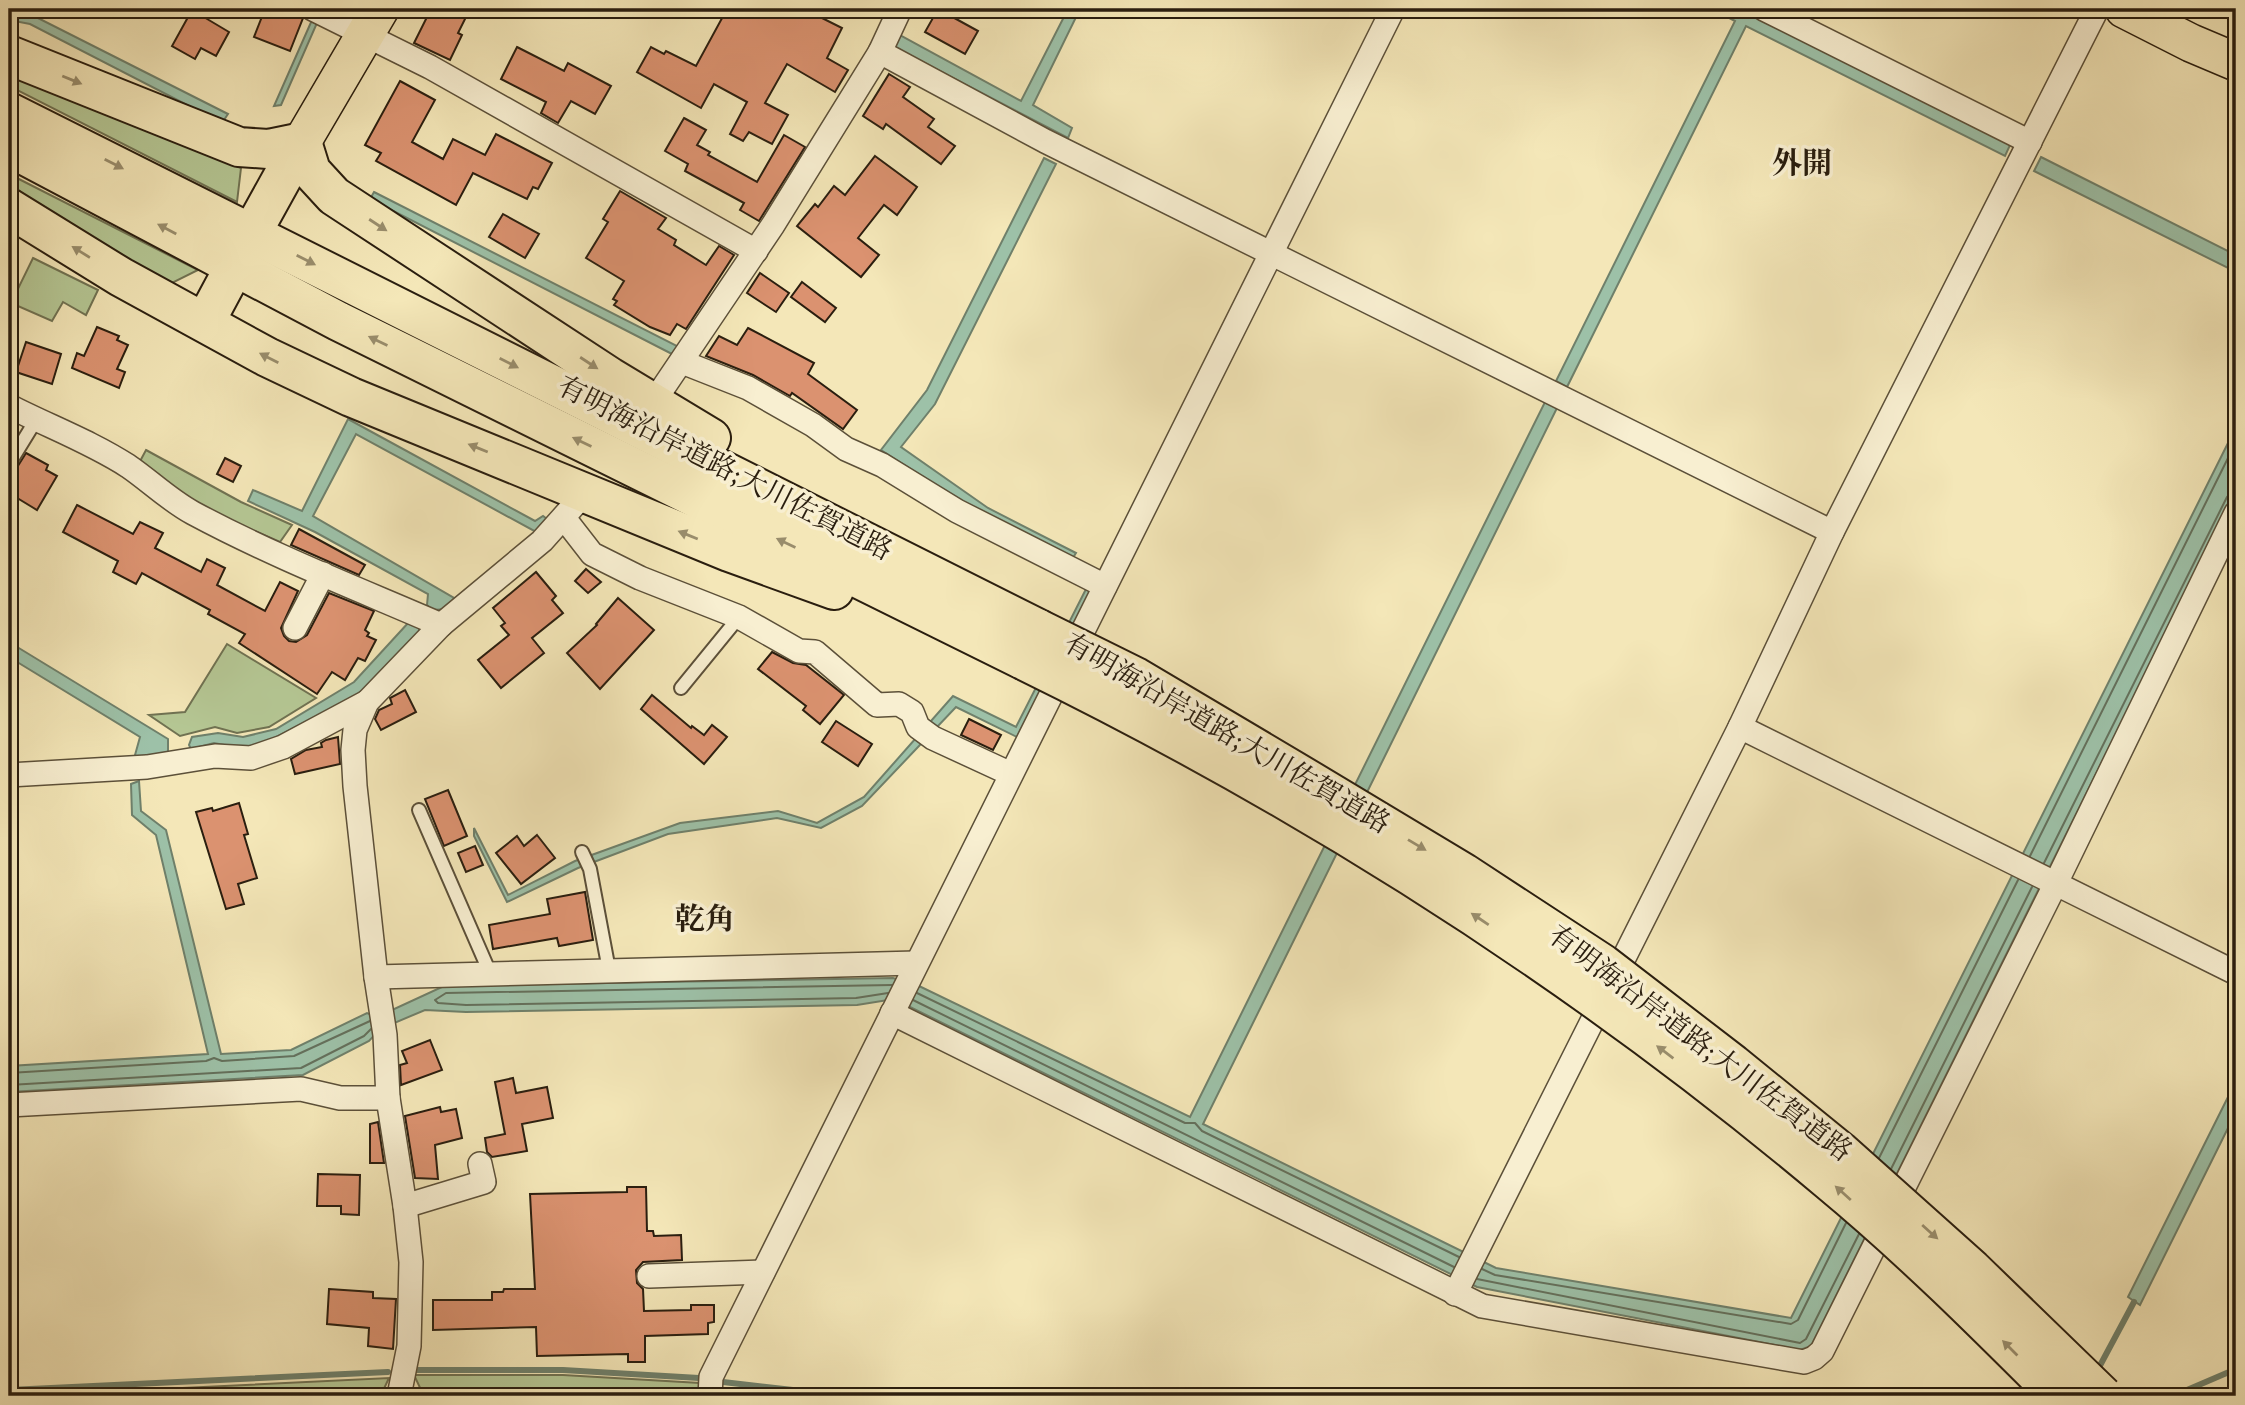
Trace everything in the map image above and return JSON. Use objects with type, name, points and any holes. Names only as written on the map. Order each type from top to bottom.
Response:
[{"type":"highway","points":[[9,55],[239,147],[268,149],[302,142]]},
{"type":"highway","points":[[9,111],[240,247]]},
{"type":"highway","points":[[205,322],[240,247],[302,142]]},
{"type":"highway","points":[[302,142],[311,171],[334,196],[785,488],[984,601]]},
{"type":"highway","points":[[9,148],[240,247]]},
{"type":"highway","points":[[9,208],[121,277],[267,358],[351,397],[705,542],[880,607],[983,641]]},
{"type":"highway","name":"有明海沿岸道路;大川佐賀道路","points":[[240,247],[984,601],[1031,644],[1449,898],[1583,989],[1830,1181],[1954,1292],[2058,1396]]},
{"type":"highway","name":"有明海沿岸道路;大川佐賀道路","points":[[240,247],[338,321],[983,641],[1031,644],[1136,677],[1464,873],[1603,964],[1840,1151],[1972,1269],[2103,1396]]},
{"type":"main road","points":[[2124,9],[2190,43],[2236,62]]},
{"type":"main road","points":[[302,142],[372,22]]},
{"type":"street","points":[[661,391],[756,251],[880,51],[900,9]]},
{"type":"street","points":[[710,1396],[711,1377],[1269,253],[1393,9]]},
{"type":"street","points":[[1764,9],[2030,142]]},
{"type":"street","points":[[1455,1294],[1740,727],[1832,531],[2097,9]]},
{"type":"street","points":[[324,11],[372,22],[466,87],[756,251]]},
{"type":"street","points":[[880,51],[1045,141],[1832,531]]},
{"type":"street","points":[[682,362],[748,388],[813,425],[846,449],[882,465],[957,511],[1105,586]]},
{"type":"street","points":[[9,406],[120,461],[192,513],[441,625]]},
{"type":"street","points":[[399,1396],[409,1346],[411,1262],[388,1098],[385,1035],[376,977],[353,750],[355,730],[367,702],[441,625],[542,541],[570,511],[592,554],[640,578],[739,617],[799,651],[815,652],[877,705],[899,704],[912,712],[925,732],[1011,774]]},
{"type":"street","points":[[893,1011],[1482,1306],[1804,1362],[1822,1351],[2056,883],[2236,513]]},
{"type":"street","points":[[295,628],[323,574]]},
{"type":"street","points":[[9,775],[147,767],[215,756],[251,758],[283,747],[367,702]]},
{"type":"street","points":[[1740,727],[2236,973]]},
{"type":"street","points":[[376,977],[609,970],[913,970]]},
{"type":"street","points":[[9,1105],[301,1089],[340,1098],[388,1098]]},
{"type":"street","points":[[405,1206],[484,1182],[480,1164]]},
{"type":"street","points":[[649,1276],[763,1272]]},
{"type":"lane","points":[[9,464],[36,420]]},
{"type":"lane","points":[[681,688],[739,617]]},
{"type":"lane","points":[[419,810],[490,973]]},
{"type":"lane","points":[[582,852],[590,869],[609,970]]},
{"type":"shaded area","points":[[9,70],[241,168],[237,202],[9,86]]},
{"type":"shaded area","points":[[9,174],[198,270],[168,285],[88,243],[9,183]]},
{"type":"shaded area","points":[[33,258],[98,290],[86,315],[63,302],[52,321],[11,303]]},
{"type":"shaded area","points":[[146,450],[241,502],[292,525],[280,542],[191,503],[138,465]]},
{"type":"shaded area","points":[[227,644],[316,698],[269,727],[237,733],[215,727],[180,736],[149,715],[185,712]]},
{"type":"shaded area","points":[[414,1375],[563,1375],[700,1383],[702,1396],[439,1396],[422,1392]]},
{"type":"shaded area","points":[[389,1378],[378,1396],[14,1396]]},
{"type":"water","points":[[1068,9],[1080,9],[1033,105],[1072,128],[1068,138],[894,47],[900,35],[1021,101]]},
{"type":"water","points":[[1712,9],[1743,9],[2011,143],[2005,156],[1746,26],[1567,387],[1556,381],[1735,21]]},
{"type":"water","points":[[9,11],[34,16],[228,114],[222,123],[30,24],[9,20]]},
{"type":"water","points":[[312,20],[317,23],[281,105],[274,106]]},
{"type":"water","points":[[2041,157],[2236,255],[2236,272],[2034,171]]},
{"type":"water","points":[[1044,158],[1056,164],[935,404],[901,447],[988,508],[1076,553],[1071,561],[984,516],[881,450],[927,390]]},
{"type":"water","points":[[374,192],[681,348],[672,354],[370,199]]},
{"type":"water","points":[[1545,402],[1557,408],[1203,1124],[1496,1268],[1791,1318],[2236,427],[2236,493],[1811,1346],[1800,1350],[1477,1287],[906,1005],[888,1000],[857,1005],[466,1012],[425,1010],[380,1029],[369,1041],[303,1075],[9,1092],[9,1066],[208,1054],[156,835],[132,815],[131,784],[139,781],[141,811],[166,830],[221,1054],[291,1050],[367,1013],[377,1017],[444,986],[893,978],[917,985],[1190,1117]]},
{"type":"water","points":[[348,419],[535,521],[543,516],[551,522],[538,533],[356,434],[313,516],[454,598],[448,609],[432,610],[427,605],[428,594],[315,532],[248,501],[253,490],[302,511]]},
{"type":"water","points":[[1086,589],[1093,592],[1019,738],[956,707],[862,806],[821,828],[777,818],[668,834],[578,868],[507,902],[474,836],[474,828],[508,895],[575,861],[680,823],[778,811],[817,823],[864,797],[953,696],[1016,727]]},
{"type":"water","points":[[409,622],[418,625],[420,633],[362,693],[259,746],[235,747],[214,743],[191,749],[189,745],[192,737],[218,733],[243,737],[276,729],[354,682]]},
{"type":"water","points":[[9,642],[168,739],[168,752],[139,758],[135,755],[140,737],[9,657]]},
{"type":"water","points":[[2236,1081],[2236,1112],[2140,1305],[2128,1297]]},
{"type":"building","points":[[265,9],[281,9],[303,18],[290,51],[254,37]]},
{"type":"building","points":[[431,9],[470,9],[458,33],[462,35],[450,60],[414,43]]},
{"type":"building","points":[[727,9],[814,9],[812,13],[842,28],[827,58],[848,70],[835,92],[787,64],[765,103],[788,115],[772,144],[749,132],[743,141],[730,134],[747,102],[714,84],[701,108],[637,72],[651,47],[664,54],[666,51],[696,66]]},
{"type":"building","points":[[938,9],[978,31],[965,54],[925,32]]},
{"type":"building","points":[[192,10],[229,32],[216,56],[201,48],[195,59],[172,46]]},
{"type":"building","points":[[517,47],[564,71],[568,63],[611,86],[595,114],[571,101],[558,123],[541,113],[546,102],[501,79]]},
{"type":"building","points":[[889,74],[910,87],[903,97],[934,119],[928,127],[955,146],[941,164],[886,124],[883,129],[863,116]]},
{"type":"building","points":[[400,81],[435,100],[412,142],[443,159],[453,139],[485,155],[496,134],[552,163],[538,189],[533,187],[527,199],[473,173],[456,205],[376,161],[381,153],[365,145]]},
{"type":"building","points":[[684,118],[706,130],[697,145],[710,152],[708,155],[757,182],[784,135],[805,147],[759,221],[740,210],[744,203],[685,171],[688,164],[665,151]]},
{"type":"building","points":[[875,156],[917,187],[897,215],[884,205],[858,238],[879,255],[861,277],[797,226],[815,204],[818,207],[834,186],[845,195]]},
{"type":"building","points":[[620,191],[666,218],[658,229],[676,240],[674,245],[706,265],[719,246],[734,255],[686,329],[677,324],[670,335],[650,327],[614,305],[617,301],[613,299],[624,281],[586,258],[608,222],[603,219]]},
{"type":"building","points":[[503,214],[539,234],[525,258],[489,237]]},
{"type":"building","points":[[760,273],[789,293],[776,312],[747,293]]},
{"type":"building","points":[[802,282],[836,308],[825,322],[791,297]]},
{"type":"building","points":[[97,327],[119,336],[117,340],[128,345],[117,369],[125,372],[119,388],[72,368],[77,353],[84,356]]},
{"type":"building","points":[[748,328],[814,363],[808,374],[857,410],[843,429],[792,393],[790,396],[753,375],[706,356],[719,336],[737,345]]},
{"type":"building","points":[[26,342],[61,354],[52,384],[16,372]]},
{"type":"building","points":[[26,453],[48,465],[46,470],[57,476],[37,510],[9,493],[9,473],[16,469]]},
{"type":"building","points":[[225,458],[241,466],[233,482],[217,474]]},
{"type":"building","points":[[77,505],[133,534],[140,522],[163,533],[155,548],[201,572],[207,559],[225,568],[217,585],[265,611],[280,582],[298,591],[281,628],[289,641],[296,642],[307,635],[329,593],[374,611],[365,630],[369,633],[367,636],[376,640],[365,661],[358,658],[345,680],[332,672],[317,694],[239,643],[245,634],[208,614],[210,610],[142,573],[136,584],[113,572],[118,561],[63,532]]},
{"type":"building","points":[[299,529],[365,565],[359,575],[291,545]]},
{"type":"building","points":[[586,569],[601,582],[588,593],[575,581]]},
{"type":"building","points":[[536,572],[556,596],[552,600],[563,613],[532,638],[544,653],[501,688],[478,660],[509,635],[501,626],[505,623],[493,608]]},
{"type":"building","points":[[618,598],[654,630],[600,689],[567,653],[597,625]]},
{"type":"building","points":[[772,652],[793,663],[806,665],[844,695],[820,724],[803,710],[806,706],[758,669]]},
{"type":"building","points":[[405,690],[416,712],[381,730],[375,719],[379,710],[392,704],[390,698]]},
{"type":"building","points":[[652,695],[691,728],[692,726],[704,735],[712,725],[727,737],[704,764],[641,709]]},
{"type":"building","points":[[969,719],[1001,735],[993,750],[961,735]]},
{"type":"building","points":[[836,721],[872,744],[858,766],[822,742]]},
{"type":"building","points":[[338,737],[340,764],[295,774],[291,759],[306,750],[322,747],[321,743],[326,740]]},
{"type":"building","points":[[448,790],[467,836],[444,846],[425,799]]},
{"type":"building","points":[[239,803],[248,834],[244,835],[257,878],[238,884],[244,904],[226,909],[196,812],[212,808],[213,811]]},
{"type":"building","points":[[537,835],[555,858],[521,884],[496,853],[517,836],[524,846]]},
{"type":"building","points":[[475,846],[483,865],[466,872],[458,853]]},
{"type":"building","points":[[585,892],[593,940],[559,946],[557,938],[493,949],[489,925],[550,914],[547,899]]},
{"type":"building","points":[[430,1040],[442,1070],[401,1085],[400,1065],[407,1063],[402,1051]]},
{"type":"building","points":[[513,1078],[516,1093],[547,1087],[553,1118],[522,1124],[527,1151],[492,1157],[487,1152],[485,1138],[505,1134],[495,1082]]},
{"type":"building","points":[[440,1107],[441,1112],[456,1109],[462,1138],[435,1145],[438,1179],[415,1178],[405,1116]]},
{"type":"building","points":[[378,1122],[384,1163],[370,1163],[370,1124]]},
{"type":"building","points":[[318,1174],[360,1175],[359,1215],[341,1214],[341,1206],[317,1206]]},
{"type":"building","points":[[627,1187],[646,1187],[647,1231],[653,1231],[654,1236],[681,1235],[682,1260],[643,1262],[636,1270],[637,1283],[643,1289],[644,1311],[691,1310],[691,1305],[714,1305],[714,1322],[708,1323],[708,1334],[645,1336],[645,1362],[628,1362],[628,1354],[537,1356],[536,1327],[433,1330],[433,1300],[492,1300],[492,1292],[503,1292],[504,1289],[535,1289],[530,1194],[627,1192]]},
{"type":"building","points":[[329,1289],[373,1292],[373,1298],[396,1299],[393,1349],[368,1346],[369,1328],[327,1324]]},
{"type":"waterway","points":[[2096,1373],[2134,1302]]},
{"type":"waterway","points":[[2173,1396],[2236,1369]]},
{"type":"waterway","points":[[417,1370],[563,1370],[699,1378]]},
{"type":"waterway","points":[[9,1390],[388,1372]]},
{"type":"waterway","points":[[723,1382],[846,1396]]},
{"type":"district","name":"外開","points":[[1802,165]]},
{"type":"district","name":"乾角","points":[[705,921]]}]
